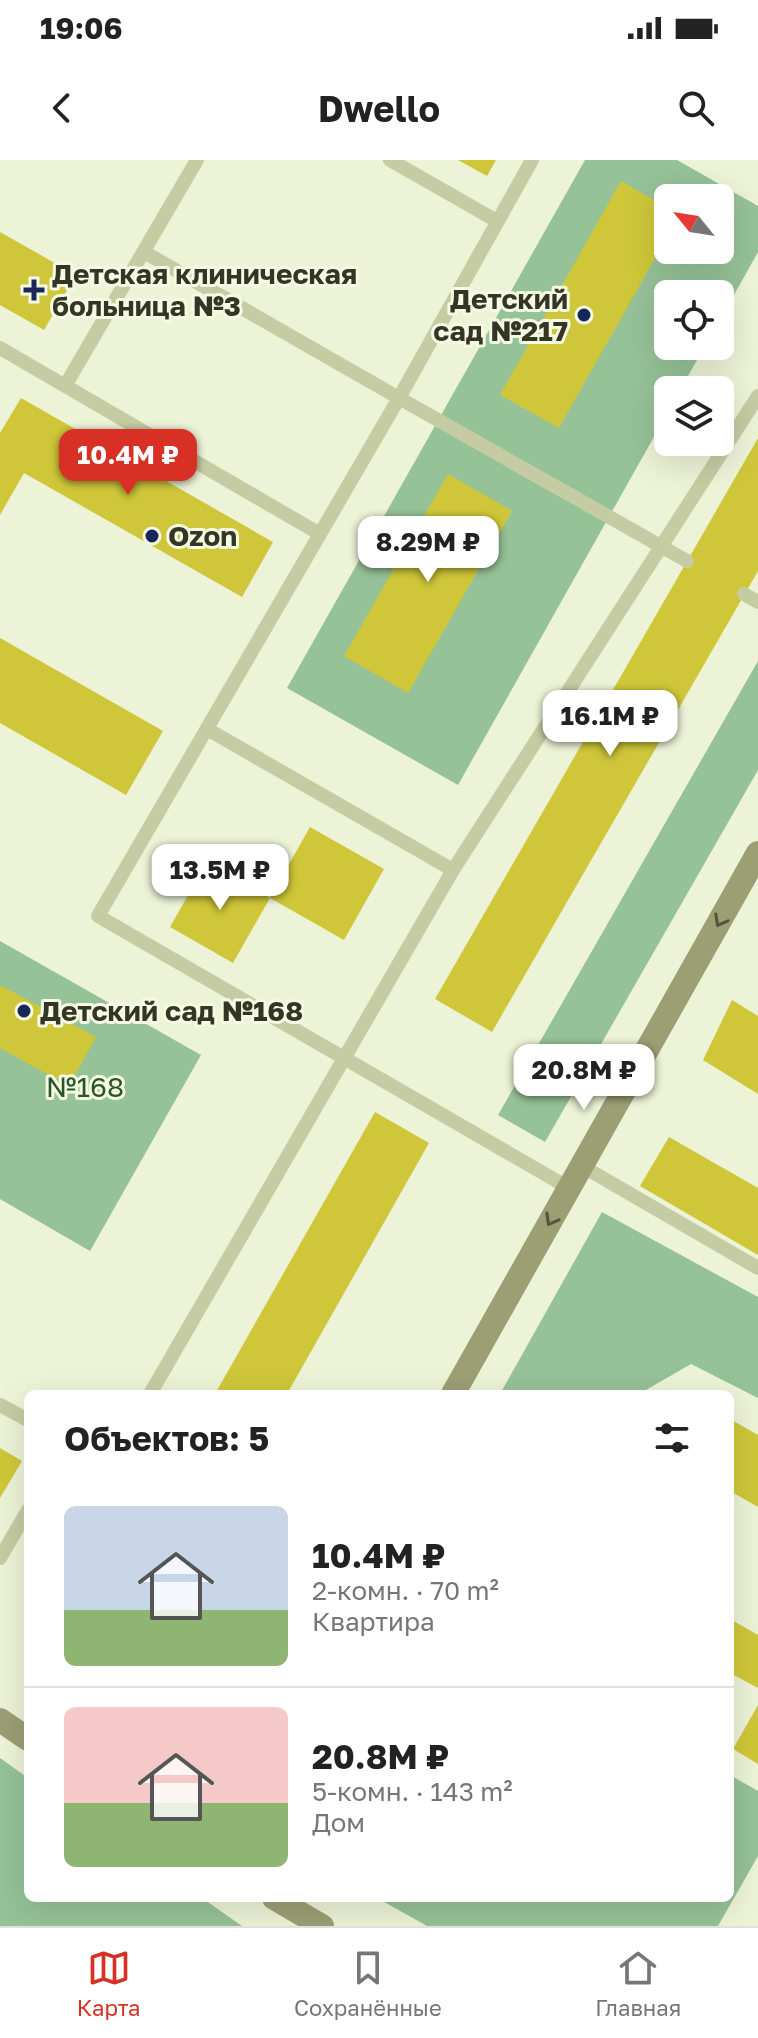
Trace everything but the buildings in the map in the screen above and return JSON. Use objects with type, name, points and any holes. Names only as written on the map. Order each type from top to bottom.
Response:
[{"type":"street","points":[[455,1390],[758,853]]},
{"type":"street","points":[[0,1720],[24,1736]]},
{"type":"street","points":[[281,1902],[322,1926]]},
{"type":"lane","points":[[65,386],[197,160]]},
{"type":"lane","points":[[390,160],[497,221]]},
{"type":"lane","points":[[532,160],[399,398],[98,916],[569,1188]]},
{"type":"lane","points":[[144,252],[687,561]]},
{"type":"lane","points":[[0,348],[320,534]]},
{"type":"lane","points":[[152,1390],[453,870],[758,396]]},
{"type":"lane","points":[[744,594],[758,602]]},
{"type":"lane","points":[[207,729],[453,870]]},
{"type":"lane","points":[[582,1166],[758,1268]]},
{"type":"lane","points":[[0,1405],[24,1418]]},
{"type":"lane","points":[[0,1558],[24,1517]]},
{"type":"green space","points":[[585,160],[677,160],[719,184],[654,184],[654,264],[734,264],[734,192],[758,206],[758,252],[734,295],[734,280],[654,280],[654,360],[697,360],[688,376],[654,376],[654,437],[458,785],[287,688]]},
{"type":"green space","points":[[758,661],[758,770],[545,1142],[498,1115]]},
{"type":"green space","name":"№168","points":[[0,941],[201,1055],[90,1251],[0,1199]]},
{"type":"green space","points":[[602,1212],[758,1297],[758,1398],[691,1364],[646,1390],[502,1390]]},
{"type":"green space","points":[[0,1758],[24,1775],[24,1902],[208,1902],[242,1926],[0,1926]]},
{"type":"green space","points":[[734,1777],[758,1791],[758,1856],[734,1898]]},
{"type":"green space","points":[[384,1902],[732,1902],[718,1926],[427,1926]]},
{"type":"place","name":"Детская клиническая больница №3","points":[[34,290]]},
{"type":"place","name":"Детский сад №217","points":[[584,315]]},
{"type":"place","name":"Ozon","points":[[152,536]]},
{"type":"place","name":"Детский сад №168","points":[[24,1011]]}]
